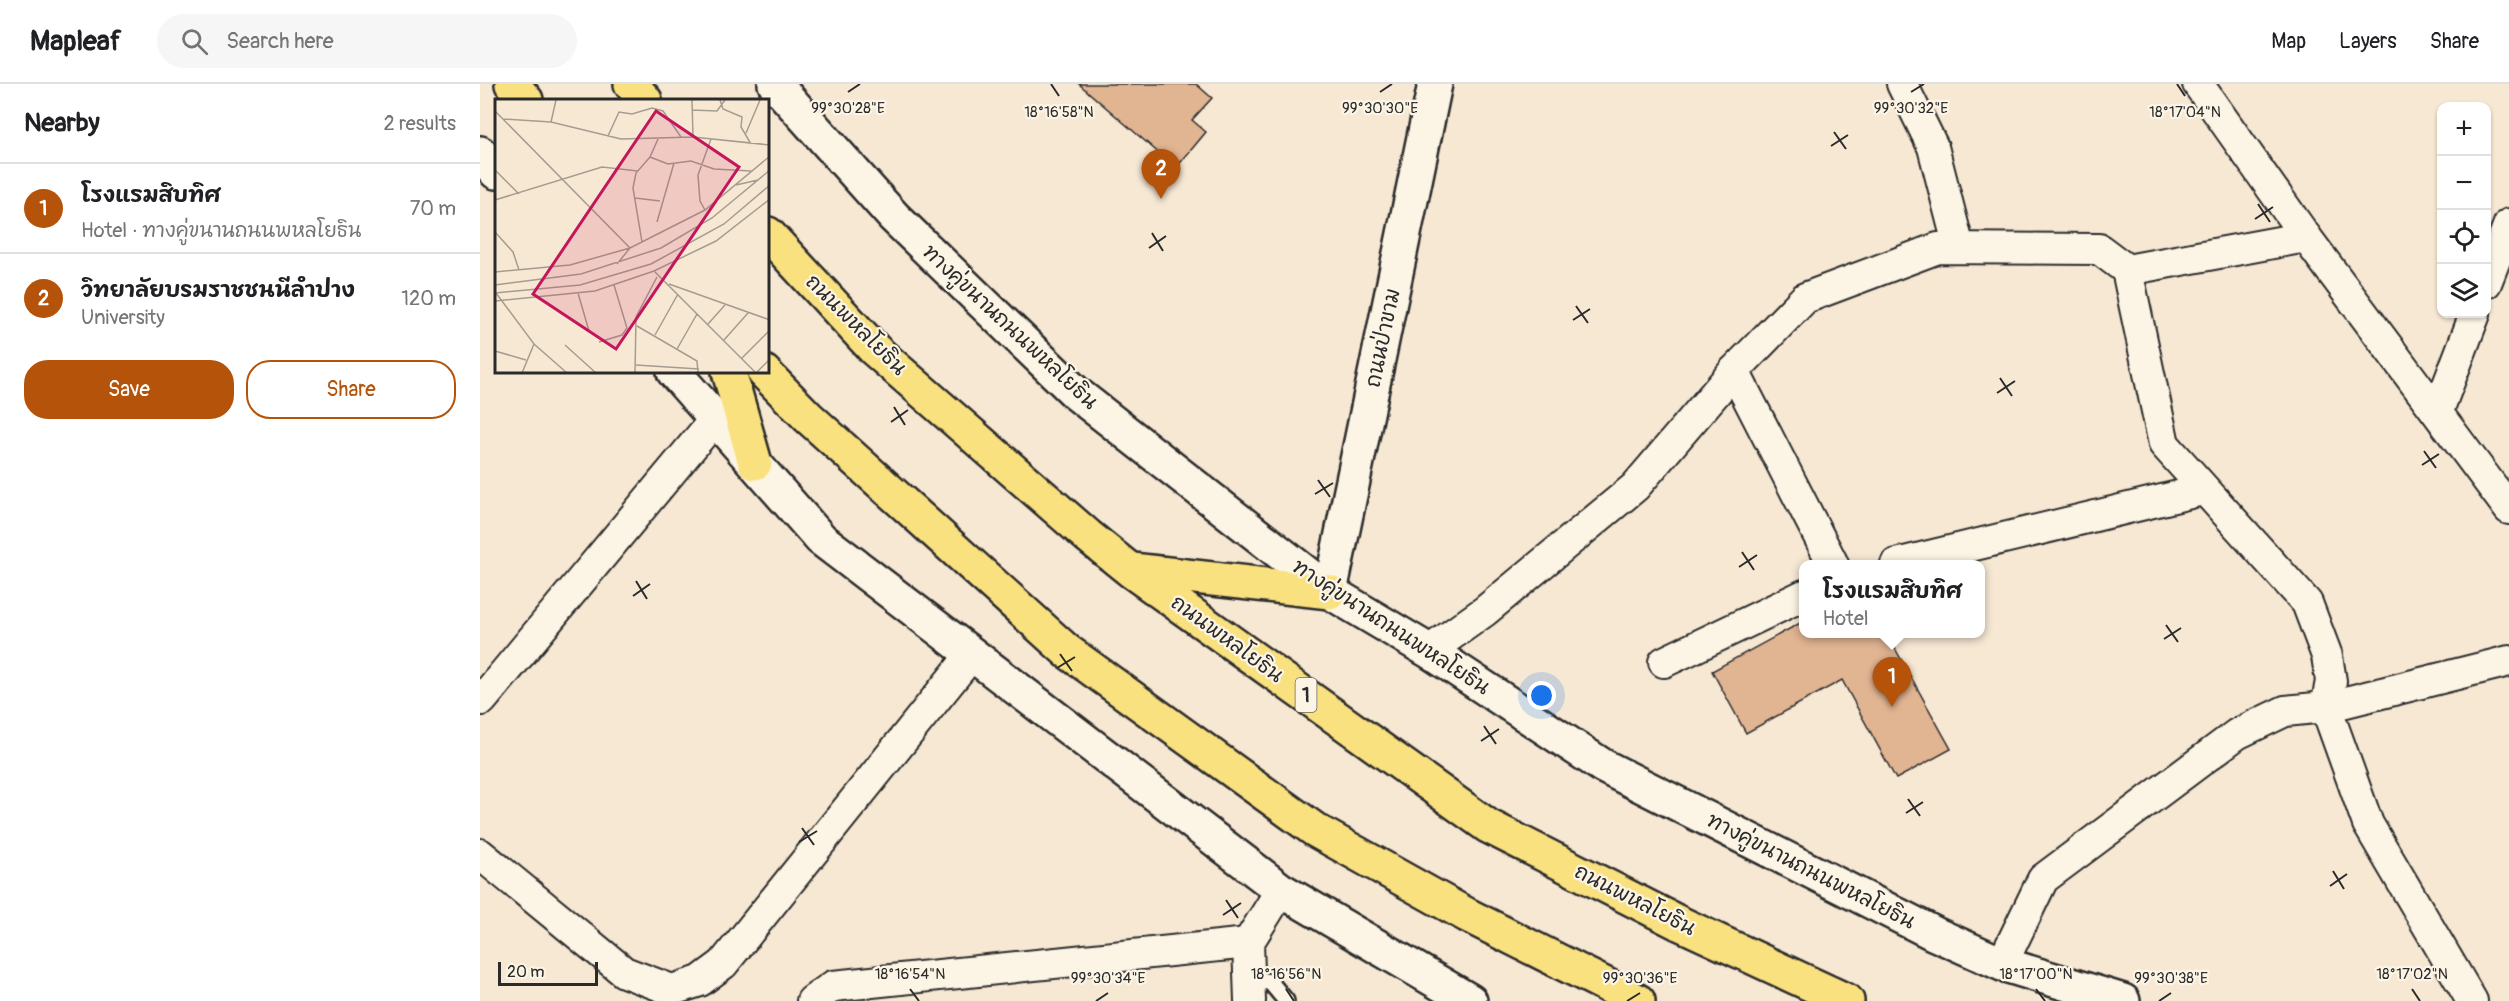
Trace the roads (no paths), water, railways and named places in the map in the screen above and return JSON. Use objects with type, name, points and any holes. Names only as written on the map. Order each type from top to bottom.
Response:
[{"type":"highway","points":[[512,84],[525,99]]},
{"type":"highway","points":[[631,84],[644,99]]},
{"type":"highway","name":"ถนนพหลโยธิน","points":[[770,236],[876,350],[1130,570],[1488,826],[1679,923],[1847,1001]]},
{"type":"highway","points":[[730,374],[754,463]]},
{"type":"highway","points":[[766,374],[808,417],[1067,651],[1305,823],[1467,915],[1638,1001]]},
{"type":"highway","points":[[1130,570],[1330,592]]},
{"type":"main road","name":"ทางคู่ขนานถนนพหลโยธิน","points":[[775,84],[894,217],[1077,394],[1330,592],[1429,651],[1603,766],[1935,934],[2002,964],[2123,1001]]},
{"type":"main road","name":"ถนนป่าขาม","points":[[1330,592],[1435,84]]},
{"type":"main road","points":[[480,153],[495,171]]},
{"type":"main road","points":[[676,374],[821,538],[1281,890],[1470,1001]]},
{"type":"street","points":[[1902,84],[1933,147],[1959,248]]},
{"type":"street","points":[[2198,84],[2306,237],[2507,499]]},
{"type":"street","points":[[2491,272],[2509,224]]},
{"type":"street","points":[[2127,270],[2306,237]]},
{"type":"street","points":[[1429,651],[1485,611],[1635,488],[1734,371],[1805,298],[1938,248],[2099,249],[2127,270],[2164,444],[2307,603],[2327,656],[2331,681],[2326,708],[2368,824],[2472,1001]]},
{"type":"street","points":[[2438,411],[2473,318]]},
{"type":"street","points":[[1734,371],[1831,560]]},
{"type":"street","points":[[483,700],[716,419]]},
{"type":"street","points":[[1913,560],[2203,490]]},
{"type":"street","points":[[1664,662],[1799,598]]},
{"type":"street","points":[[480,854],[624,972],[672,990],[700,981],[723,964],[972,654]]},
{"type":"street","points":[[2002,964],[2043,879],[2237,734],[2285,711],[2326,708],[2509,661]]},
{"type":"street","points":[[1249,989],[1248,943],[1281,890]]},
{"type":"street","points":[[812,1001],[833,986],[1248,943]]},
{"type":"lane","points":[[1249,989],[1271,983],[1286,1001]]},
{"type":"place","name":"วิทยาลัยบรมราชชนนีลำปาง","points":[[1161,199]]},
{"type":"place","name":"โรงแรมสิบทิศ","points":[[1892,707]]}]
